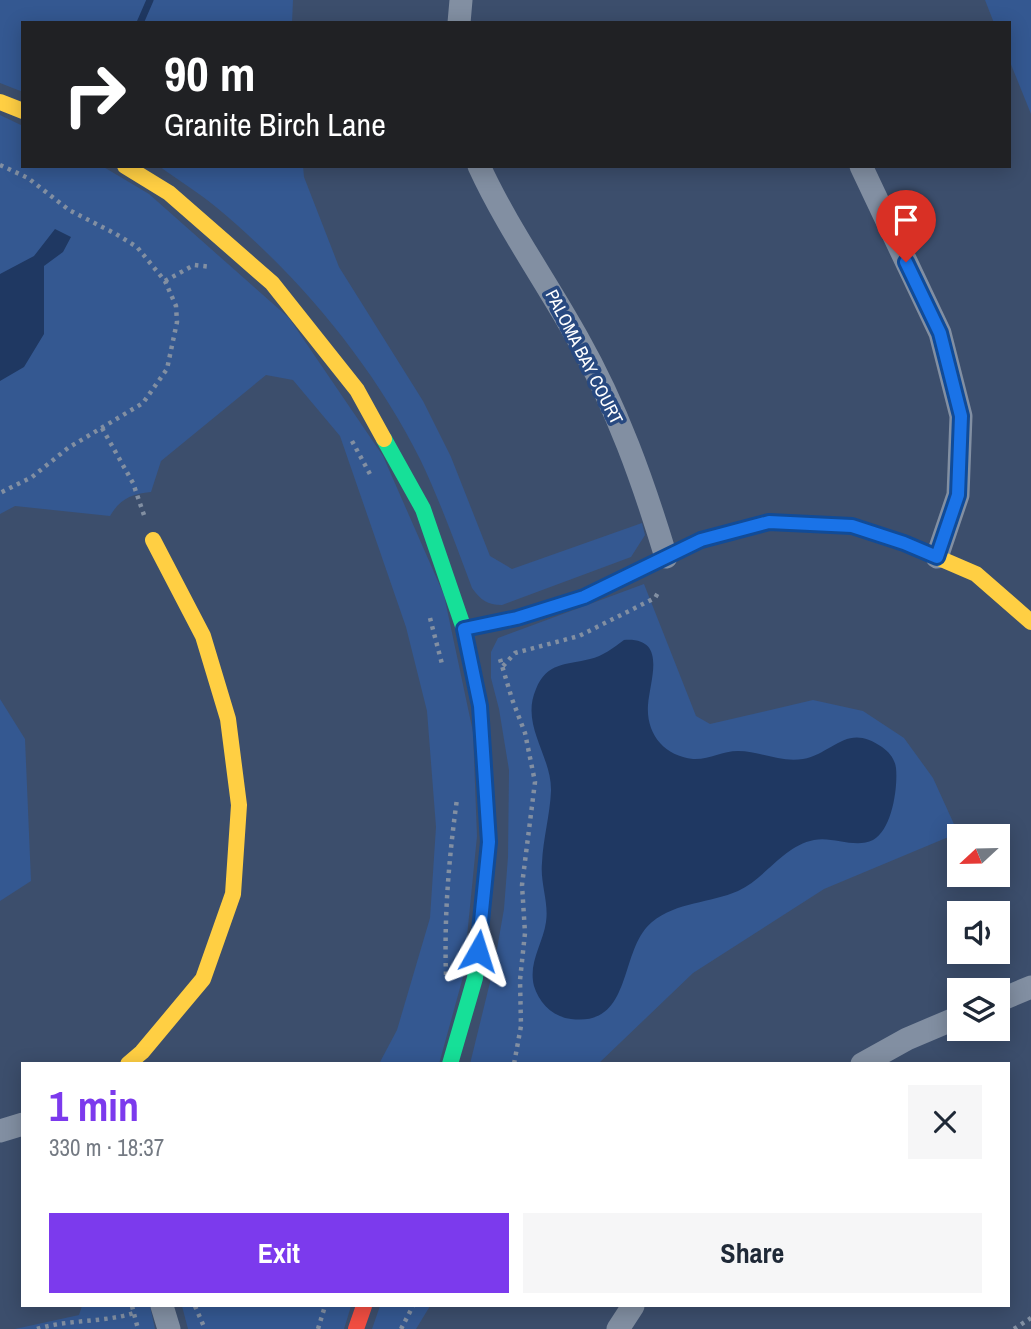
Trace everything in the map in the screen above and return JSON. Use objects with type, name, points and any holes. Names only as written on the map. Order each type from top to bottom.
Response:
[{"type":"street","points":[[459,21],[461,0]]},
{"type":"street","points":[[0,102],[21,110]]},
{"type":"street","points":[[128,168],[169,192],[272,283],[357,390],[423,509],[464,629],[480,706],[489,842],[475,978],[451,1062]]},
{"type":"street","name":"PALOMA BAY COURT","points":[[480,168],[606,393],[644,484],[666,557]]},
{"type":"street","points":[[862,168],[940,333],[961,416],[958,495],[937,557]]},
{"type":"street","points":[[464,629],[517,618],[584,597],[701,540],[769,522],[852,526],[904,543],[976,573],[1031,622]]},
{"type":"street","points":[[130,1062],[142,1052],[202,979],[233,894],[239,805],[228,719],[203,636],[153,540]]},
{"type":"street","points":[[1010,996],[1031,987]]},
{"type":"street","points":[[866,1062],[907,1039],[947,1022]]},
{"type":"street","points":[[0,1130],[21,1125]]},
{"type":"street","points":[[162,1307],[169,1329]]},
{"type":"street","points":[[356,1329],[364,1307]]},
{"type":"street","points":[[618,1329],[632,1307]]},
{"type":"path","points":[[0,165],[28,177],[69,210],[137,247],[165,281],[176,306],[177,321],[167,369],[143,403],[68,448],[32,477],[0,493]]},
{"type":"path","points":[[165,281],[194,265],[214,268]]},
{"type":"path","points":[[102,428],[133,483],[153,540]]},
{"type":"path","points":[[351,439],[377,485]]},
{"type":"path","points":[[428,607],[443,666]]},
{"type":"path","points":[[502,666],[527,741],[535,782],[522,885],[524,933],[520,980],[521,1026],[514,1062]]},
{"type":"path","points":[[446,979],[447,892],[458,794]]},
{"type":"path","points":[[132,1307],[138,1329]]},
{"type":"path","points":[[195,1307],[205,1329]]},
{"type":"path","points":[[318,1329],[325,1307]]},
{"type":"path","points":[[401,1329],[412,1307]]},
{"type":"path","points":[[37,1329],[64,1322],[98,1320],[134,1313]]},
{"type":"path","points":[[1014,1329],[1031,1318]]},
{"type":"shaded area","points":[[0,0],[293,0],[292,21],[21,21],[21,91],[0,83]]},
{"type":"shaded area","points":[[985,0],[1031,0],[1031,114],[1011,64],[1011,21],[993,21]]},
{"type":"shaded area","points":[[0,115],[21,125],[21,168],[105,168],[149,194],[289,318],[383,456],[444,595],[473,732],[477,836],[463,977],[440,1062],[380,1062],[397,1030],[430,918],[436,827],[427,711],[406,627],[340,436],[293,380],[266,375],[161,461],[151,492],[127,498],[110,516],[15,506],[0,514]]},
{"type":"shaded area","points":[[162,168],[303,168],[304,177],[339,267],[423,401],[451,457],[490,556],[512,569],[642,523],[645,535],[631,557],[502,605],[481,599],[472,588],[420,459],[401,423],[356,355],[331,322],[276,262],[202,196]]},
{"type":"shaded area","points":[[55,229],[71,237],[63,252],[44,266],[44,334],[24,367],[0,381],[0,274],[34,256]]},
{"type":"shaded area","points":[[644,584],[696,716],[710,724],[813,700],[863,711],[904,738],[933,778],[954,824],[947,824],[947,838],[824,889],[693,973],[600,1062],[470,1062],[494,966],[504,909],[508,857],[509,770],[491,678],[491,652],[498,638]]},
{"type":"shaded area","points":[[624,640],[647,645],[651,652],[653,672],[648,716],[659,742],[673,753],[699,759],[738,751],[795,760],[814,756],[841,741],[859,737],[882,747],[893,759],[896,776],[895,797],[885,827],[873,840],[859,843],[821,839],[803,843],[738,891],[661,915],[641,935],[615,999],[605,1011],[591,1018],[564,1018],[543,1003],[536,992],[533,977],[534,961],[546,922],[542,863],[551,791],[547,765],[534,728],[532,702],[540,680],[552,669],[599,656]]},
{"type":"shaded area","points":[[0,699],[25,739],[31,881],[0,901]]},
{"type":"shaded area","points":[[82,1307],[150,1307],[155,1329],[15,1329],[79,1315]]},
{"type":"shaded area","points":[[182,1307],[351,1307],[344,1329],[188,1329]]},
{"type":"shaded area","points":[[380,1307],[429,1307],[416,1329],[372,1329]]},
{"type":"waterway","points":[[141,21],[150,0]]},
{"type":"traffic: fast","points":[[384,439],[423,509],[464,629],[480,706],[489,842],[475,978],[451,1062]]},
{"type":"traffic: slow","points":[[0,102],[21,110]]},
{"type":"traffic: slow","points":[[128,168],[169,193],[272,283],[357,390],[384,439]]},
{"type":"traffic: slow","points":[[464,629],[517,618],[584,597],[701,540],[769,522],[852,526],[904,543],[976,574],[1031,622]]},
{"type":"traffic: slow","points":[[130,1062],[142,1052],[203,979],[233,894],[239,805],[228,719],[203,636],[153,540]]},
{"type":"traffic: jam","points":[[356,1329],[364,1307]]},
{"type":"route","points":[[478,951],[489,842],[480,706],[464,629],[517,618],[584,597],[701,540],[769,522],[852,526],[937,557],[958,495],[961,416],[940,333],[906,262]]}]
